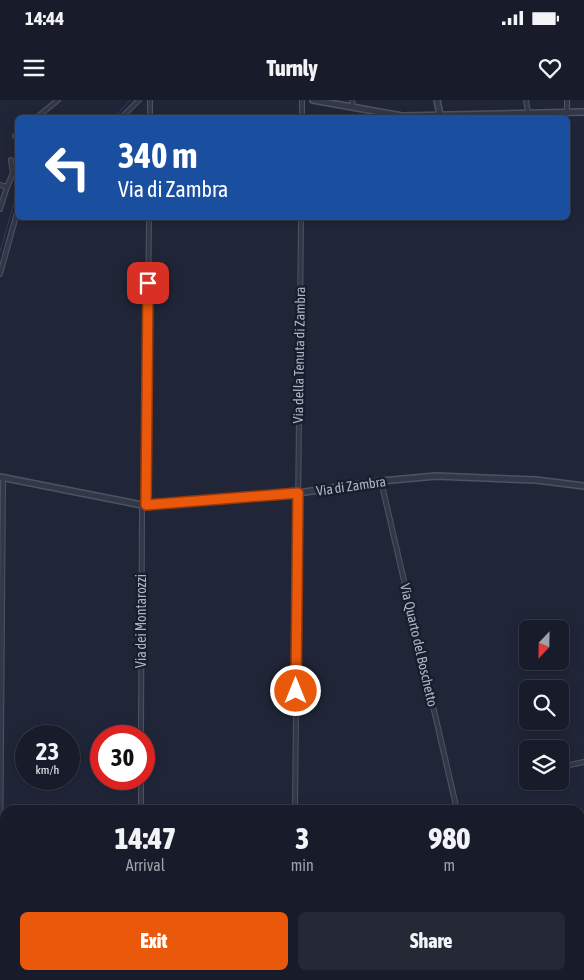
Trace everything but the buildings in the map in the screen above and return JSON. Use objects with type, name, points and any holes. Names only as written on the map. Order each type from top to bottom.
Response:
[{"type":"street","points":[[40,115],[58,100]]},
{"type":"street","points":[[124,115],[139,100]]},
{"type":"street","points":[[150,100],[150,115]]},
{"type":"street","points":[[302,100],[302,115]]},
{"type":"street","points":[[313,100],[392,115]]},
{"type":"street","points":[[352,100],[353,108]]},
{"type":"street","points":[[437,100],[440,115],[584,112]]},
{"type":"street","points":[[526,100],[528,112]]},
{"type":"street","points":[[567,100],[567,112]]},
{"type":"street","points":[[0,209],[13,173],[12,160]]},
{"type":"street","points":[[0,185],[7,187]]},
{"type":"street","points":[[0,274],[15,220]]},
{"type":"street","name":"Via dei Montarozzi","points":[[141,725],[149,220]]},
{"type":"street","name":"Via della Tenuta di Zambra","points":[[295,805],[301,220]]},
{"type":"street","name":"Via di Zambra","points":[[1,477],[144,505],[298,493],[381,481],[456,476],[547,481],[584,486]]},
{"type":"street","points":[[0,805],[1,477]]},
{"type":"street","name":"Via Quarto del Boschetto","points":[[381,481],[456,805]]},
{"type":"street","points":[[569,765],[584,762]]},
{"type":"street","points":[[140,805],[141,790]]},
{"type":"waterway","points":[[117,115],[130,100]]},
{"type":"waterway","points":[[0,252],[15,200]]},
{"type":"route","points":[[148,283],[146,505],[298,493],[296,691]]}]
